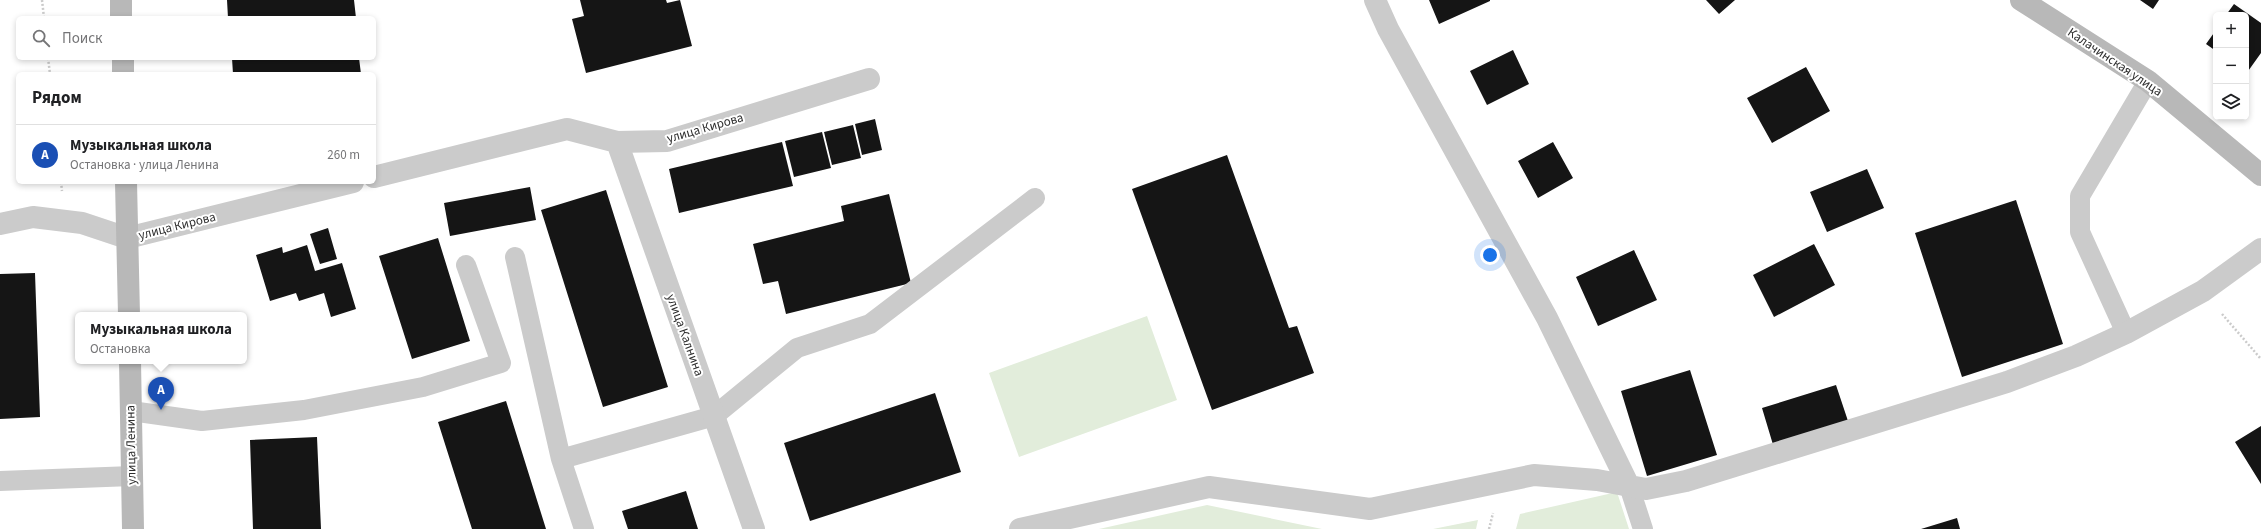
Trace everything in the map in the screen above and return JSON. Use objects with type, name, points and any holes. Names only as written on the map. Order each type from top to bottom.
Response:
[{"type":"main road","points":[[121,0],[122,16]]},
{"type":"main road","name":"Калачинская улица","points":[[2021,0],[2148,81],[2261,175]]},
{"type":"main road","points":[[122,60],[123,72]]},
{"type":"main road","points":[[126,184],[129,312]]},
{"type":"main road","name":"улица Ленина","points":[[130,364],[133,529]]},
{"type":"street","points":[[1375,0],[1388,29],[1547,318],[1629,486]]},
{"type":"street","name":"улица Кирова","points":[[376,177],[567,129],[617,142],[667,141],[869,79]]},
{"type":"street","name":"улица Калнина","points":[[617,142],[754,529]]},
{"type":"street","name":"улица Кирова","points":[[0,224],[33,217],[82,223],[127,238],[345,184]]},
{"type":"street","points":[[1020,529],[1209,487],[1370,509],[1534,475],[1597,480],[1646,489],[1686,481],[2007,382],[2076,356],[2126,333],[2203,291],[2248,260],[2261,249]]},
{"type":"lane","points":[[2126,333],[2080,232],[2080,196],[2148,81]]},
{"type":"lane","points":[[561,459],[714,416],[797,348],[870,324],[1035,198]]},
{"type":"lane","points":[[515,257],[561,459],[584,529]]},
{"type":"lane","points":[[131,411],[202,421],[304,410],[423,387],[501,363],[466,265]]},
{"type":"lane","points":[[0,481],[132,476]]},
{"type":"lane","points":[[1629,486],[1643,529]]},
{"type":"path","points":[[42,0],[44,16]]},
{"type":"path","points":[[48,60],[50,72]]},
{"type":"path","points":[[2203,291],[2261,359]]},
{"type":"green space","points":[[1147,316],[1177,400],[1019,457],[989,373]]},
{"type":"green space","points":[[1617,492],[1629,529],[1516,529],[1520,514]]},
{"type":"green space","points":[[1207,505],[1322,529],[1099,529]]},
{"type":"green space","points":[[1478,520],[1476,529],[1433,529]]},
{"type":"building","points":[[227,0],[354,0],[356,16],[228,16]]},
{"type":"building","points":[[580,0],[666,0],[667,3],[680,0],[692,46],[586,73],[572,19],[584,16]]},
{"type":"building","points":[[1429,0],[1490,0],[1490,1],[1439,24]]},
{"type":"building","points":[[1706,0],[1735,0],[1719,14]]},
{"type":"building","points":[[2140,0],[2159,0],[2153,9]]},
{"type":"building","points":[[2234,4],[2245,12],[2228,12]]},
{"type":"building","points":[[2249,15],[2261,23],[2261,53],[2249,70]]},
{"type":"building","points":[[2213,34],[2213,49],[2206,44]]},
{"type":"building","points":[[1513,50],[1529,84],[1487,105],[1470,71]]},
{"type":"building","points":[[232,60],[359,60],[361,72],[233,72]]},
{"type":"building","points":[[1806,67],[1830,111],[1772,143],[1747,98]]},
{"type":"building","points":[[875,119],[882,150],[862,155],[855,124]]},
{"type":"building","points":[[853,125],[861,158],[832,165],[824,132]]},
{"type":"building","points":[[822,132],[831,168],[794,177],[785,141]]},
{"type":"building","points":[[782,142],[793,186],[679,213],[669,169]]},
{"type":"building","points":[[1553,142],[1573,178],[1538,198],[1518,161]]},
{"type":"building","points":[[1227,155],[1289,328],[1297,326],[1314,373],[1212,410],[1132,189]]},
{"type":"building","points":[[1867,169],[1884,208],[1827,232],[1810,192]]},
{"type":"building","points":[[530,187],[536,220],[450,236],[444,203]]},
{"type":"building","points":[[606,190],[668,387],[603,407],[541,210]]},
{"type":"building","points":[[889,194],[911,283],[786,314],[778,281],[763,284],[753,244],[844,221],[841,206]]},
{"type":"building","points":[[2016,200],[2063,344],[1962,377],[1915,233]]},
{"type":"building","points":[[328,228],[337,259],[320,264],[310,234]]},
{"type":"building","points":[[438,238],[470,341],[412,359],[379,256]]},
{"type":"building","points":[[1814,244],[1835,285],[1774,317],[1753,275]]},
{"type":"building","points":[[307,245],[315,271],[342,263],[356,309],[331,317],[324,293],[299,301],[296,293],[270,301],[256,255],[282,247],[283,253]]},
{"type":"building","points":[[1634,250],[1657,300],[1598,326],[1576,277]]},
{"type":"building","points":[[35,273],[40,417],[0,419],[0,274]]},
{"type":"building","points":[[1690,370],[1717,455],[1647,476],[1621,391]]},
{"type":"building","points":[[1836,385],[1849,424],[1774,448],[1762,408]]},
{"type":"building","points":[[935,393],[961,472],[810,521],[784,443]]},
{"type":"building","points":[[506,401],[546,529],[472,529],[438,422]]},
{"type":"building","points":[[2261,426],[2261,484],[2235,442]]},
{"type":"building","points":[[317,437],[321,529],[253,529],[250,440]]},
{"type":"building","points":[[686,491],[698,529],[628,529],[622,511]]},
{"type":"building","points":[[1957,518],[1960,529],[1921,529]]},
{"type":"place","name":"Музыкальная школа","points":[[161,410]]}]
